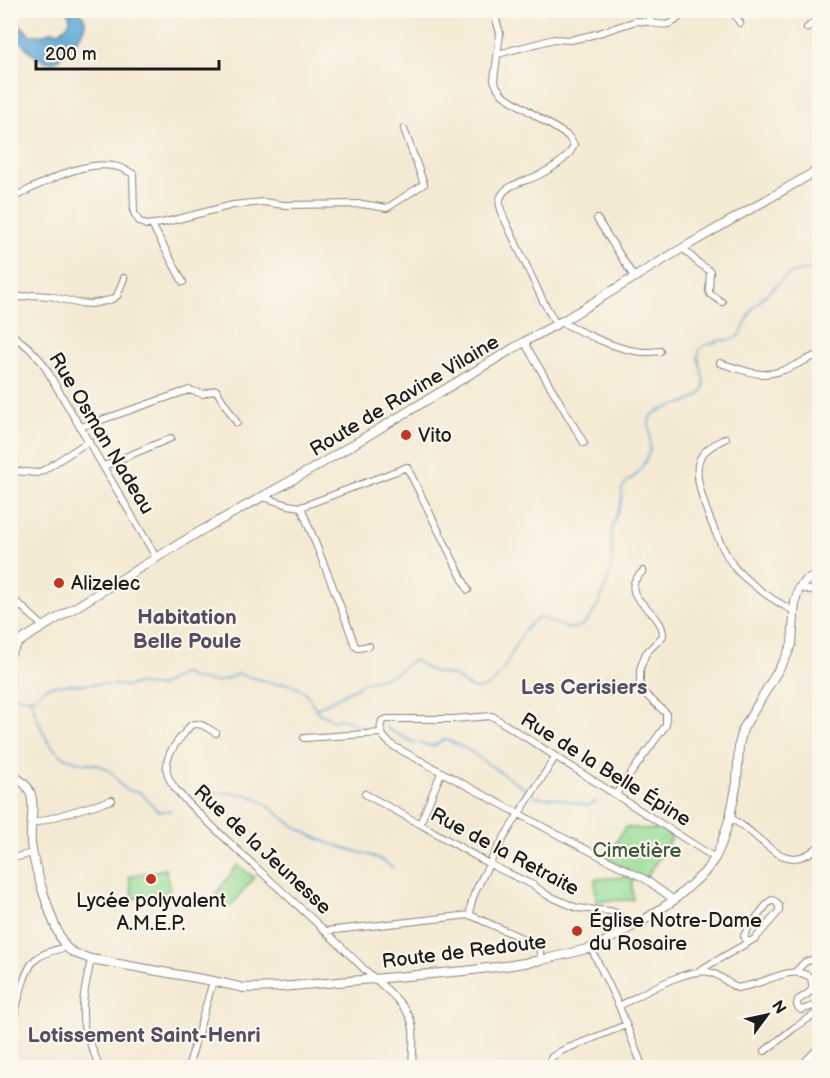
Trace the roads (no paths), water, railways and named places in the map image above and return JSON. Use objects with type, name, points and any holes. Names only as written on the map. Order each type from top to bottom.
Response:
[{"type":"main road","name":"Route de Ravine Vilaine","points":[[10,654],[17,644],[43,626],[197,532],[263,497],[819,169]]},
{"type":"main road","points":[[799,588],[819,573]]},
{"type":"main road","name":"Route de Redoute","points":[[67,947],[76,954],[91,959],[244,988],[465,971],[542,960],[591,948],[627,930],[674,900],[704,873],[715,858],[730,818],[737,783],[739,745],[743,729],[792,644],[795,602],[799,588]]},
{"type":"main road","points":[[10,774],[26,785],[31,793],[33,853],[52,916],[67,947]]},
{"type":"street","points":[[493,10],[500,33],[494,80],[496,87],[502,95],[568,136],[574,145],[566,158],[538,176],[510,187],[500,198],[504,218],[543,301],[559,323],[633,351],[660,351]]},
{"type":"street","points":[[649,22],[653,10]]},
{"type":"street","points":[[498,54],[554,39],[571,40],[636,21],[671,24],[685,10]]},
{"type":"street","points":[[732,10],[740,23]]},
{"type":"street","points":[[807,28],[819,17]]},
{"type":"street","points":[[10,199],[60,175],[108,165],[125,168],[133,174],[134,213],[139,221],[146,225],[233,205],[263,202],[284,205],[362,204],[387,208],[424,184],[404,129]]},
{"type":"street","points":[[597,219],[634,277]]},
{"type":"street","points":[[152,225],[183,282]]},
{"type":"street","points":[[683,248],[710,271],[710,294],[722,302]]},
{"type":"street","points":[[10,299],[33,295],[50,296],[91,304],[111,300],[117,296],[124,278]]},
{"type":"street","name":"Rue Osman Nadeau","points":[[10,333],[42,362],[156,557]]},
{"type":"street","points":[[524,342],[584,442]]},
{"type":"street","points":[[720,363],[758,374],[766,374],[793,366],[819,354]]},
{"type":"street","points":[[81,427],[189,390],[203,394],[216,390],[237,423]]},
{"type":"street","points":[[104,466],[171,438]]},
{"type":"street","points":[[726,438],[711,447],[699,460],[698,478],[708,514],[735,569],[775,602],[794,612]]},
{"type":"street","points":[[14,471],[37,473],[89,441]]},
{"type":"street","points":[[263,497],[301,507],[407,467],[468,590]]},
{"type":"street","points":[[301,507],[355,646],[358,648],[369,646]]},
{"type":"street","points":[[616,794],[666,725],[666,713],[644,693],[640,686],[640,669],[646,653],[663,636],[663,628],[659,620],[640,601],[634,590],[634,582],[643,571]]},
{"type":"street","points":[[799,588],[819,592]]},
{"type":"street","points":[[10,596],[43,626]]},
{"type":"street","name":"Rue de la Belle Épine","points":[[381,733],[382,721],[387,719],[453,719],[492,716],[715,858]]},
{"type":"street","name":"Rue de la Jeunesse","points":[[216,733],[195,723],[171,750],[167,762],[167,774],[174,787],[222,836],[326,931],[397,1001],[408,1014],[413,1026],[412,1068]]},
{"type":"street","points":[[304,738],[381,733],[395,747],[645,879],[674,900]]},
{"type":"street","points":[[470,915],[470,903],[489,864],[555,757]]},
{"type":"street","points":[[420,824],[441,773]]},
{"type":"street","name":"Rue de la Retraite","points":[[365,794],[548,895],[578,908],[610,910],[616,913],[627,930]]},
{"type":"street","points":[[31,824],[112,800]]},
{"type":"street","points":[[730,818],[777,854],[790,858],[804,856],[819,845]]},
{"type":"street","points":[[10,859],[33,853]]},
{"type":"street","points":[[619,1006],[681,975],[700,970],[758,936],[779,911],[776,902],[772,900],[765,905],[748,928],[744,936],[747,942]]},
{"type":"street","points":[[326,931],[470,915],[535,945],[539,949],[542,960]]},
{"type":"street","points":[[10,1035],[27,970],[34,960],[47,952],[67,947]]},
{"type":"street","points":[[591,948],[619,1006],[643,1068]]},
{"type":"street","points":[[795,972],[805,962],[819,957]]},
{"type":"street","points":[[91,959],[84,995],[83,1019],[99,1068]]},
{"type":"street","points":[[700,970],[712,973],[737,988],[795,972],[807,975],[811,978],[813,985],[811,992],[798,1000],[798,1008],[801,1010],[819,1004]]},
{"type":"street","points":[[188,1068],[213,981]]},
{"type":"street","points":[[765,1051],[819,1011]]},
{"type":"street","points":[[545,1068],[561,1051],[626,1025]]},
{"type":"street","points":[[799,1068],[819,1046]]},
{"type":"water","points":[[67,11],[79,11],[84,19],[84,28],[71,47],[54,61],[43,61],[38,58],[11,30],[11,15],[30,35],[59,32],[70,20]]},
{"type":"waterway","points":[[10,696],[35,697],[46,687],[59,685],[127,686],[140,684],[158,687],[183,673],[193,679],[218,682],[238,674],[277,684],[290,684],[305,692],[316,709],[366,682],[392,675],[415,660],[431,671],[448,674],[472,688],[481,689],[488,686],[501,674],[523,632],[538,618],[565,627],[576,628],[587,621],[592,614],[606,587],[611,569],[612,529],[621,502],[622,489],[638,473],[649,453],[650,417],[656,412],[690,401],[702,392],[704,381],[698,357],[700,349],[740,335],[753,308],[789,274],[820,267]]},
{"type":"waterway","points":[[30,698],[45,736],[57,752],[75,761],[103,767],[112,773],[122,787],[140,792],[158,811],[171,810]]},
{"type":"waterway","points":[[316,709],[319,714],[327,716],[332,721],[344,720],[365,728],[377,728]]},
{"type":"waterway","points":[[386,728],[413,742],[433,746],[445,739],[463,747],[530,792]]},
{"type":"waterway","points":[[187,797],[224,793],[254,797],[311,835],[374,857],[393,868]]},
{"type":"waterway","points":[[534,795],[589,806],[596,801]]},
{"type":"place","name":"Vito","points":[[406,435]]},
{"type":"place","name":"Alizelec","points":[[59,583]]},
{"type":"place","name":"Lycée polyvalent A.M.E.P.","points":[[151,879]]},
{"type":"place","name":"Église Notre-Dame du Rosaire","points":[[577,931]]},
{"type":"district","name":"Habitation Belle Poule","points":[[187,629]]},
{"type":"district","name":"Les Cerisiers","points":[[584,687]]},
{"type":"district","name":"Lotissement Saint-Henri","points":[[144,1035]]},
{"type":"park label","name":"Cimetière","points":[[637,850]]}]
